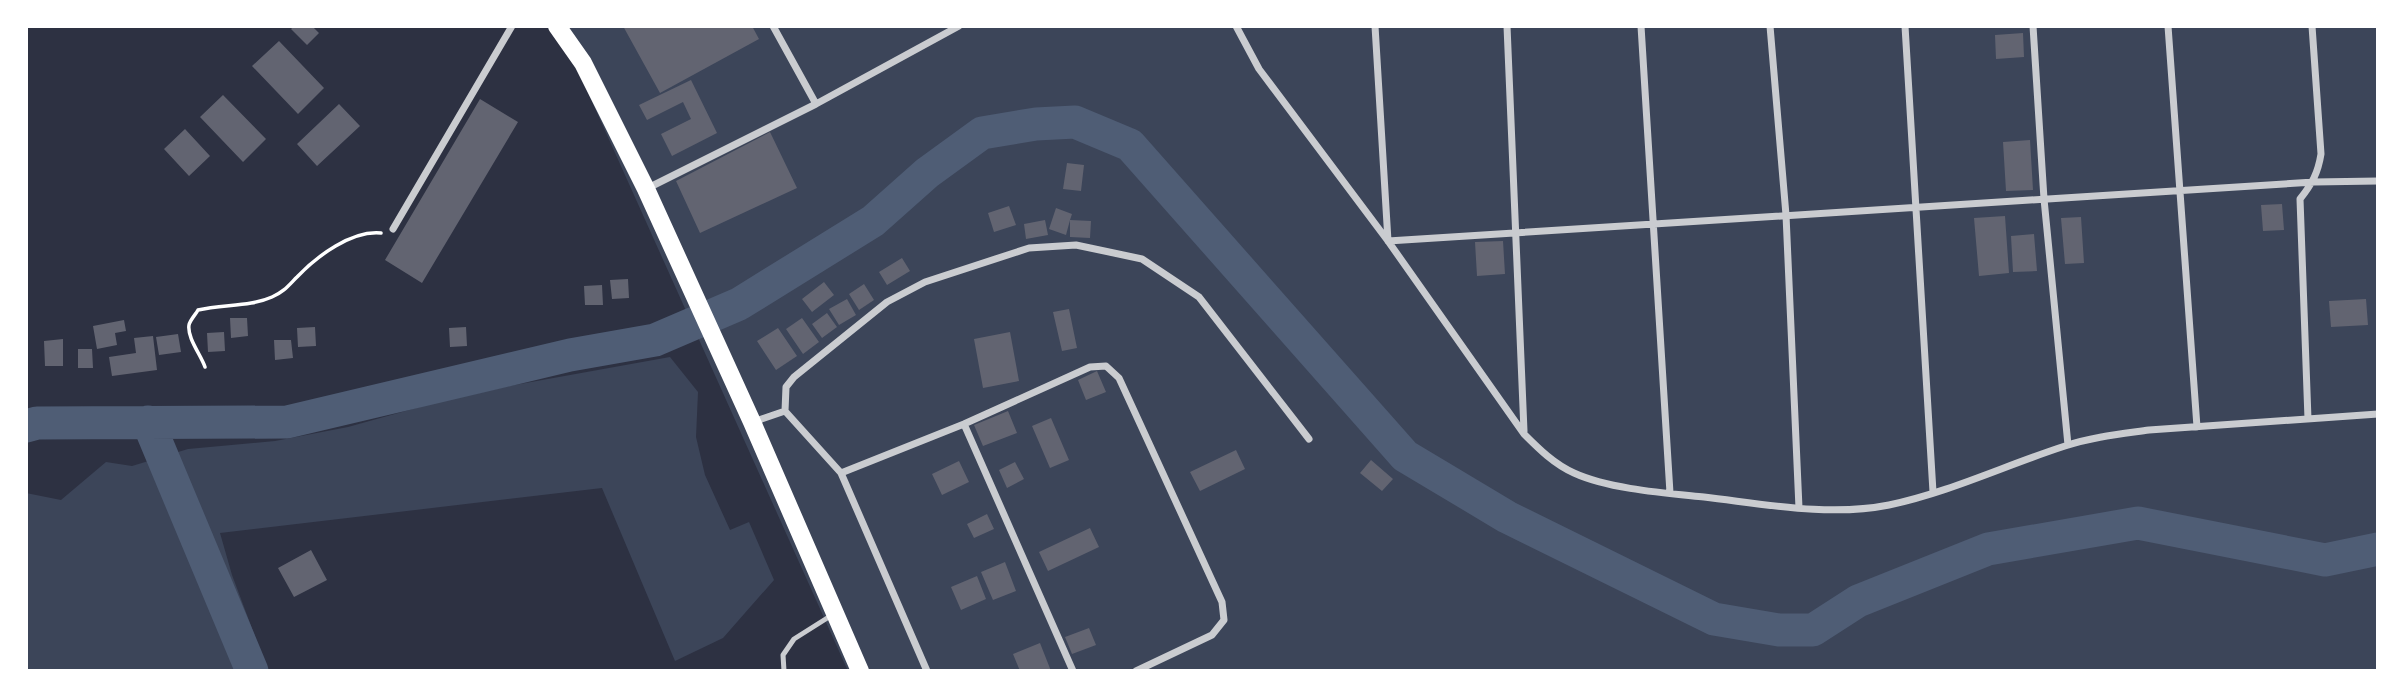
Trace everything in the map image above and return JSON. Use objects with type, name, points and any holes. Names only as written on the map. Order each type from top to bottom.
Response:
[{"type":"main road","points":[[557,26],[583,63]]},
{"type":"main road","points":[[568,26],[752,422],[860,671]]},
{"type":"street","points":[[393,229],[512,26]]},
{"type":"street","points":[[773,26],[816,104]]},
{"type":"street","points":[[646,189],[816,104],[959,26]]},
{"type":"street","points":[[1236,26],[1259,69],[1388,241],[1524,434],[1547,457],[1573,473],[1598,481],[1670,493],[1799,508],[1865,508],[1888,505],[1933,492],[2068,445],[2148,430],[2378,414]]},
{"type":"street","points":[[1376,26],[1388,241]]},
{"type":"street","points":[[1507,26],[1524,434]]},
{"type":"street","points":[[1641,26],[1670,493]]},
{"type":"street","points":[[1770,26],[1786,215],[1799,508]]},
{"type":"street","points":[[1906,26],[1933,492]]},
{"type":"street","points":[[2033,26],[2044,199],[2068,445]]},
{"type":"street","points":[[2168,26],[2197,427]]},
{"type":"street","points":[[2308,419],[2300,199],[2319,171],[2312,26]]},
{"type":"street","points":[[1388,241],[2179,190],[2378,181]]},
{"type":"street","points":[[927,671],[841,473],[785,411],[786,387],[794,377],[887,302],[925,282],[1029,248],[1076,245],[1142,259],[1199,297],[1309,439]]},
{"type":"street","points":[[841,473],[964,424],[1090,367],[1106,366],[1119,378],[1222,602],[1224,620],[1212,635],[1136,671]]},
{"type":"street","points":[[752,422],[785,411]]},
{"type":"street","points":[[964,424],[1073,671]]},
{"type":"lane","points":[[784,671],[783,655],[794,639],[834,614]]},
{"type":"path","points":[[205,367],[200,352],[192,342],[189,325],[198,310],[216,305],[259,302],[274,297],[288,289],[296,277],[330,250],[368,232],[381,233],[393,229]]},
{"type":"shaded area","points":[[558,26],[2378,26],[2378,671],[848,671]]},
{"type":"shaded area","points":[[670,357],[698,392],[696,437],[705,475],[730,530],[749,522],[774,580],[723,638],[675,661],[602,488],[220,533],[232,575],[268,671],[26,671],[26,493],[61,500],[106,462],[132,466],[188,449],[275,441],[348,427],[509,386]]},
{"type":"building","points":[[294,26],[312,26],[319,33],[307,45],[291,29]]},
{"type":"building","points":[[623,26],[752,26],[759,39],[660,93]]},
{"type":"building","points":[[2023,33],[2024,57],[1996,59],[1995,35]]},
{"type":"building","points":[[279,41],[324,88],[298,114],[252,66]]},
{"type":"building","points":[[691,80],[717,133],[672,156],[661,134],[691,119],[683,102],[647,120],[639,105]]},
{"type":"building","points":[[223,95],[266,139],[243,162],[200,117]]},
{"type":"building","points":[[480,99],[518,122],[422,283],[385,260]]},
{"type":"building","points":[[339,104],[360,126],[317,166],[297,144]]},
{"type":"building","points":[[185,129],[210,156],[189,176],[164,149]]},
{"type":"building","points":[[770,132],[797,188],[700,233],[676,181]]},
{"type":"building","points":[[2030,140],[2033,190],[2006,191],[2003,142]]},
{"type":"building","points":[[1067,163],[1084,165],[1081,191],[1063,189]]},
{"type":"building","points":[[2282,204],[2284,230],[2263,231],[2261,205]]},
{"type":"building","points":[[1009,206],[1016,225],[994,232],[988,213]]},
{"type":"building","points":[[1056,208],[1072,214],[1066,235],[1049,229]]},
{"type":"building","points":[[2005,216],[2009,273],[1979,276],[1974,218]]},
{"type":"building","points":[[2081,217],[2084,263],[2065,264],[2061,218]]},
{"type":"building","points":[[1045,220],[1048,235],[1026,239],[1024,224]]},
{"type":"building","points":[[1070,220],[1091,221],[1090,238],[1070,237]]},
{"type":"building","points":[[2034,234],[2037,271],[2013,272],[2011,236]]},
{"type":"building","points":[[1503,241],[1505,274],[1477,276],[1475,242]]},
{"type":"building","points":[[902,258],[910,271],[887,285],[879,272]]},
{"type":"building","points":[[628,279],[629,298],[612,299],[610,280]]},
{"type":"building","points":[[824,282],[834,295],[812,312],[802,299]]},
{"type":"building","points":[[864,284],[874,300],[859,310],[849,294]]},
{"type":"building","points":[[602,285],[603,305],[585,305],[584,286]]},
{"type":"building","points":[[847,299],[856,315],[839,325],[829,309]]},
{"type":"building","points":[[2366,299],[2368,325],[2331,327],[2329,301]]},
{"type":"building","points":[[1069,309],[1077,348],[1062,351],[1053,312]]},
{"type":"building","points":[[827,313],[837,327],[822,338],[812,324]]},
{"type":"building","points":[[230,318],[247,318],[248,336],[231,338]]},
{"type":"building","points":[[802,318],[819,342],[803,354],[786,329]]},
{"type":"building","points":[[124,320],[126,331],[115,333],[117,345],[97,349],[93,326]]},
{"type":"building","points":[[315,327],[316,346],[298,347],[297,328]]},
{"type":"building","points":[[466,327],[467,346],[450,347],[449,328]]},
{"type":"building","points":[[778,328],[797,356],[776,370],[757,341]]},
{"type":"building","points":[[224,332],[225,351],[208,352],[207,333]]},
{"type":"building","points":[[1010,332],[1019,381],[983,388],[974,339]]},
{"type":"building","points":[[178,334],[181,352],[159,355],[156,337]]},
{"type":"building","points":[[153,336],[157,370],[112,376],[109,357],[136,353],[134,338]]},
{"type":"building","points":[[63,339],[63,366],[45,366],[44,341]]},
{"type":"building","points":[[274,340],[291,340],[293,358],[275,360]]},
{"type":"building","points":[[78,349],[92,349],[93,368],[78,368]]},
{"type":"building","points":[[1097,371],[1106,392],[1086,400],[1078,380]]},
{"type":"building","points":[[1008,411],[1017,433],[983,446],[974,425]]},
{"type":"building","points":[[1051,418],[1069,460],[1050,468],[1032,426]]},
{"type":"building","points":[[1236,450],[1245,469],[1200,491],[1190,472]]},
{"type":"building","points":[[1371,460],[1393,479],[1382,491],[1360,473]]},
{"type":"building","points":[[959,461],[969,482],[942,495],[932,474]]},
{"type":"building","points":[[1015,462],[1024,479],[1007,488],[999,470]]},
{"type":"building","points":[[987,514],[994,529],[974,538],[967,524]]},
{"type":"building","points":[[1090,528],[1099,547],[1048,571],[1039,552]]},
{"type":"building","points":[[311,550],[327,580],[294,597],[278,568]]},
{"type":"building","points":[[1005,562],[1016,591],[993,600],[981,572]]},
{"type":"building","points":[[977,576],[986,599],[961,610],[951,587]]},
{"type":"building","points":[[1089,628],[1096,645],[1072,654],[1065,637]]},
{"type":"building","points":[[1040,643],[1051,671],[1020,671],[1013,654]]},
{"type":"waterway","points":[[26,426],[37,423],[287,422],[570,355],[655,340],[739,304],[873,221],[927,173],[982,133],[1036,124],[1075,122],[1130,145],[1405,456],[1507,517],[1714,619],[1779,630],[1813,630],[1858,601],[1988,549],[2138,523],[2325,560],[2378,549]]},
{"type":"waterway","points":[[148,422],[252,671]]}]
